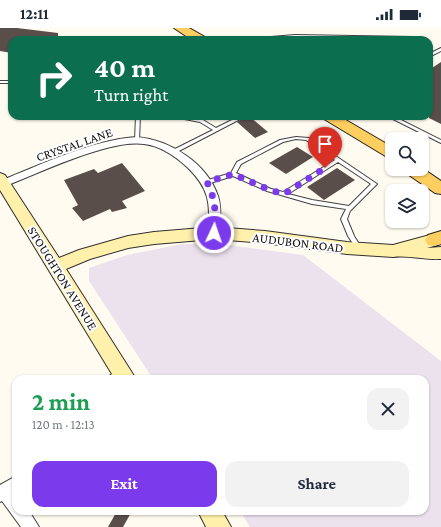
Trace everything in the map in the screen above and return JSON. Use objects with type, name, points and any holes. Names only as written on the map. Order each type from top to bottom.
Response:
[{"type":"main road","points":[[180,28],[194,36]]},
{"type":"main road","points":[[341,120],[385,149]]},
{"type":"main road","points":[[422,176],[441,189]]},
{"type":"main road","points":[[429,176],[441,183]]},
{"type":"street","name":"CRYSTAL LANE","points":[[2,181],[118,142],[137,140],[157,143],[175,151],[207,182],[214,196],[214,233]]},
{"type":"street","name":"STOUGHTON AVENUE","points":[[2,181],[56,266],[118,375]]},
{"type":"street","name":"AUDUBON ROAD","points":[[56,266],[85,254],[128,242],[154,238],[214,233],[265,237],[359,249],[400,250],[427,254],[439,242]]},
{"type":"street","points":[[7,490],[12,499]]},
{"type":"street","points":[[22,515],[31,527]]},
{"type":"street","points":[[212,515],[219,527]]},
{"type":"lane","points":[[137,140],[138,120]]},
{"type":"lane","points":[[196,120],[201,121],[216,130]]},
{"type":"lane","points":[[175,151],[236,120]]},
{"type":"lane","points":[[397,120],[441,142]]},
{"type":"lane","points":[[233,174],[239,163],[282,141],[296,138],[307,139],[374,184],[350,208],[344,219],[351,236],[359,249]]},
{"type":"lane","points":[[284,194],[338,160]]},
{"type":"lane","points":[[207,182],[233,174],[270,190],[312,202],[350,208]]},
{"type":"shaded area","points":[[182,244],[229,245],[303,255],[441,361],[441,527],[250,527],[242,515],[429,515],[429,375],[150,375],[89,281],[89,268],[127,255]]},
{"type":"building","points":[[0,28],[17,28],[58,33],[58,36],[8,36],[8,52],[0,51]]},
{"type":"building","points":[[441,62],[441,124],[433,120],[433,67]]},
{"type":"building","points":[[240,120],[254,120],[268,132],[255,138],[237,122]]},
{"type":"building","points":[[297,147],[313,157],[286,174],[269,163]]},
{"type":"building","points":[[122,163],[145,191],[122,201],[127,208],[112,212],[110,209],[83,221],[72,208],[78,205],[64,180],[94,169],[98,173]]},
{"type":"building","points":[[337,168],[355,180],[324,200],[307,187]]},
{"type":"building","points":[[115,515],[130,515],[123,527],[108,527]]},
{"type":"route","points":[[214,233],[214,196],[207,182],[233,174],[270,190],[284,194],[325,168]]}]
